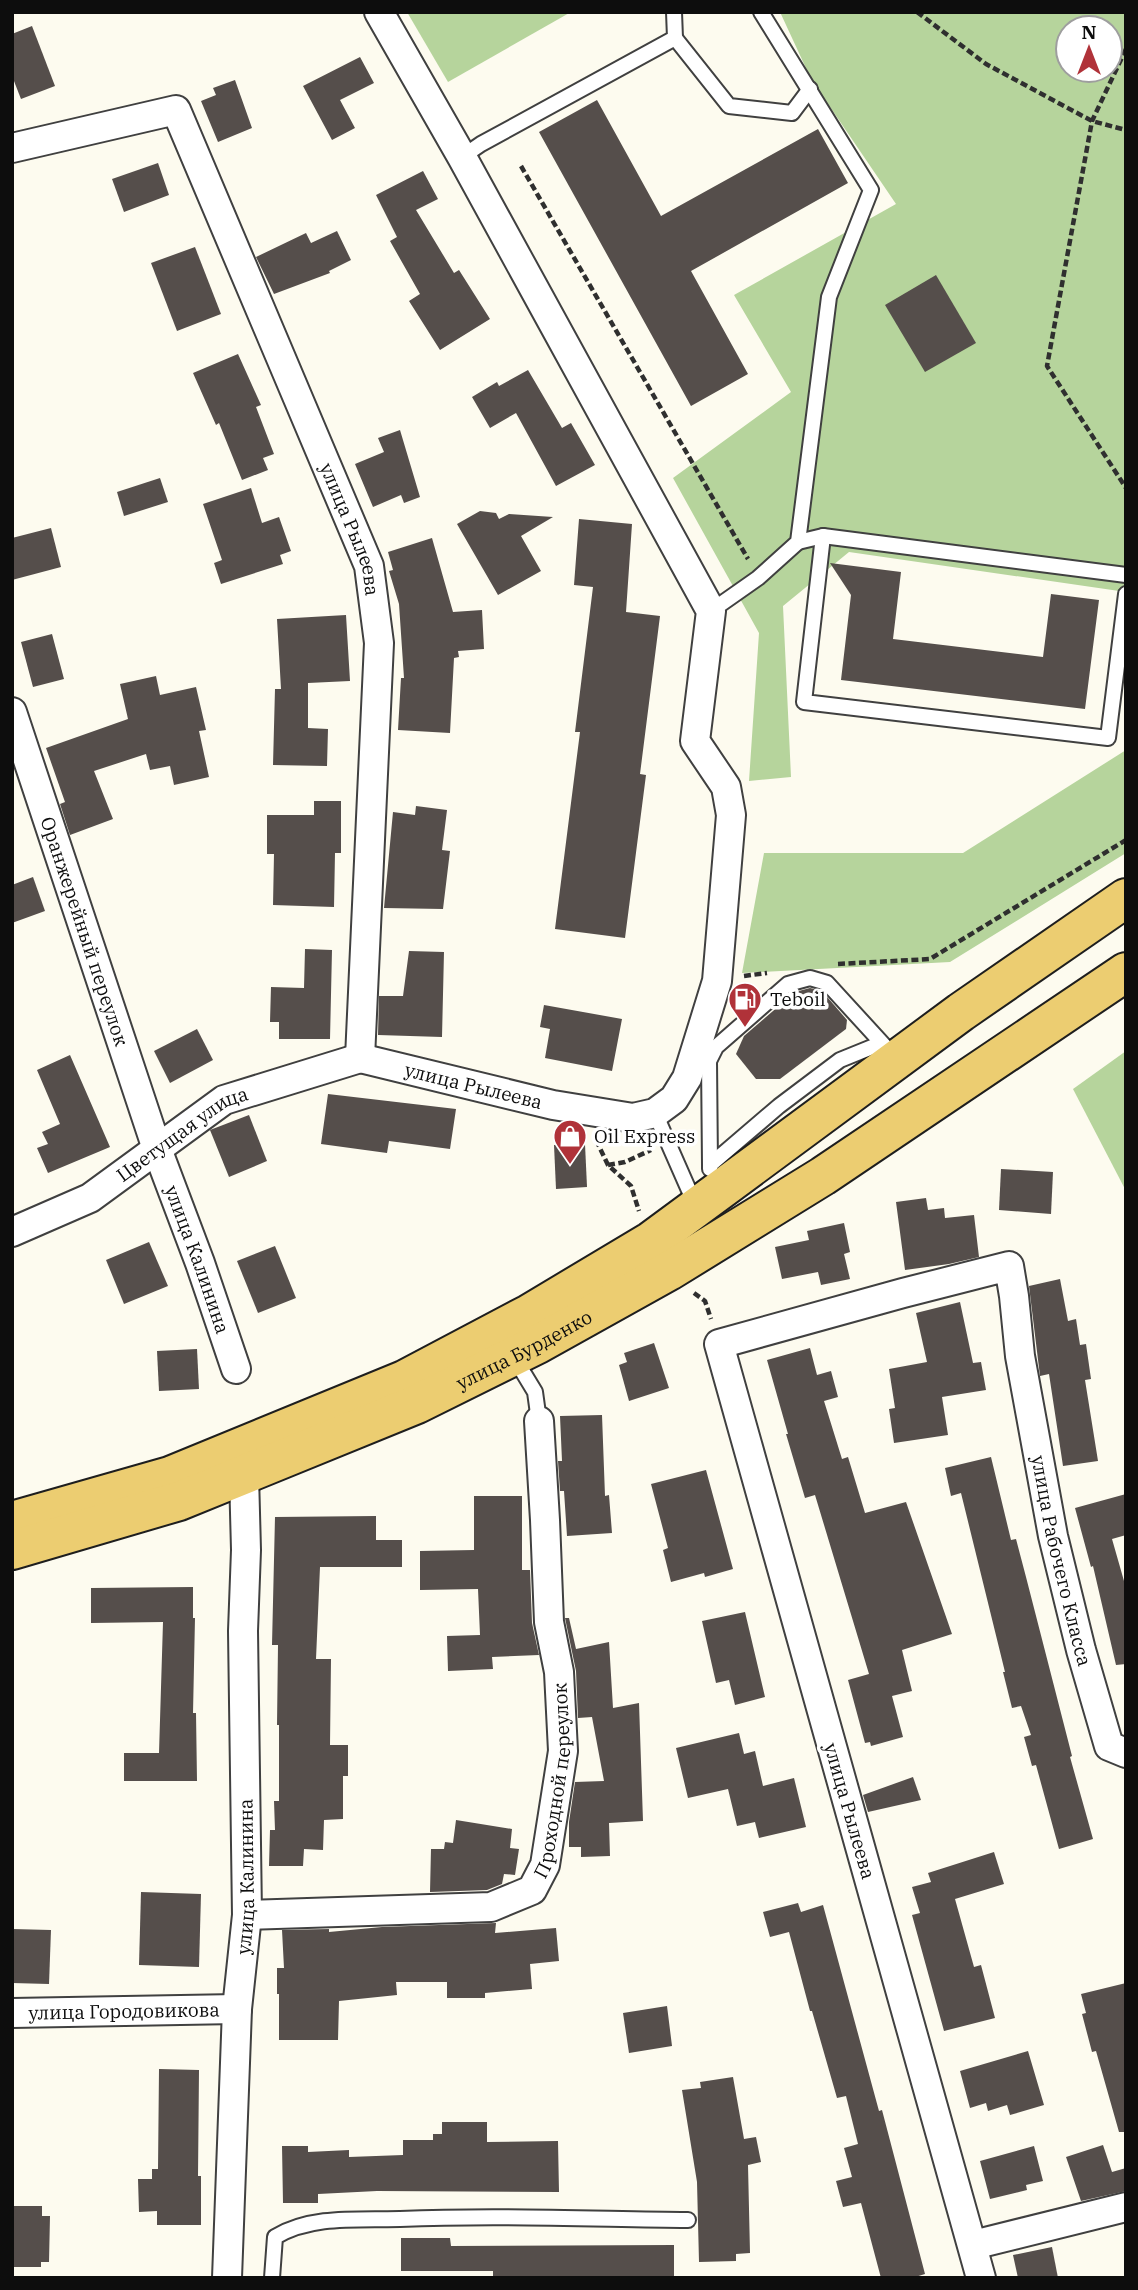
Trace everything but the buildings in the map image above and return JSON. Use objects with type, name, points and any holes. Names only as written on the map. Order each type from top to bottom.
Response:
[{"type":"main road","name":"улица Бурденко","points":[[12,1521],[170,1476],[404,1380],[529,1314],[651,1241],[706,1188],[1126,898]]},
{"type":"main road","name":"улица Бурденко","points":[[12,1550],[179,1501],[417,1404],[513,1356],[669,1271],[823,1176],[1126,972]]},
{"type":"street","points":[[379,12],[710,611],[695,741],[726,787],[731,815],[717,981],[687,1078],[674,1098],[655,1113]]},
{"type":"street","name":"улица Рылеева","points":[[12,148],[176,110],[369,566],[379,643],[360,1058],[553,1105],[633,1118],[655,1113]]},
{"type":"street","name":"Оранжерейный переулок","points":[[12,712],[157,1149]]},
{"type":"street","name":"Цветущая улица","points":[[12,1232],[90,1198],[224,1100],[360,1058]]},
{"type":"street","name":"улица Калинина","points":[[157,1149],[236,1369]]},
{"type":"street","name":"улица Рабочего Класса","points":[[719,1344],[1009,1266],[1020,1356],[1053,1536],[1081,1650],[1109,1746],[1126,1753]]},
{"type":"street","name":"улица Рылеева","points":[[719,1344],[981,2278]]},
{"type":"street","name":"Проходной переулок","points":[[247,1915],[491,1907],[532,1890],[545,1865],[563,1751],[559,1672],[549,1622],[539,1422]]},
{"type":"street","name":"улица Калинина","points":[[227,2278],[237,2009],[247,1915],[244,1475]]},
{"type":"street","name":"улица Городовикова","points":[[12,2012],[237,2009]]},
{"type":"street","points":[[973,2245],[1126,2207]]},
{"type":"lane","points":[[674,12],[675,38],[729,106],[792,113],[810,89]]},
{"type":"lane","points":[[761,12],[871,190],[829,297],[798,542]]},
{"type":"lane","points":[[462,158],[493,138],[675,38]]},
{"type":"lane","points":[[823,536],[804,702],[1108,738],[1126,594]]},
{"type":"lane","points":[[710,611],[758,578],[798,542],[823,536],[1126,575]]},
{"type":"lane","points":[[706,1188],[709,1061],[716,1047],[788,984],[810,978],[827,983],[907,1047]]},
{"type":"lane","points":[[655,1113],[667,1142],[706,1188]]},
{"type":"lane","points":[[513,1356],[535,1392],[539,1422]]},
{"type":"lane","points":[[272,2278],[275,2237],[289,2229],[323,2221],[459,2217],[688,2220]]},
{"type":"path","points":[[917,12],[986,64],[1092,121],[1126,130]]},
{"type":"path","points":[[1126,49],[1092,121],[1047,366],[1126,488]]},
{"type":"path","points":[[521,166],[758,578]]},
{"type":"path","points":[[838,964],[930,959],[1126,841]]},
{"type":"path","points":[[717,981],[771,972]]},
{"type":"path","points":[[583,1110],[608,1165],[631,1186],[641,1217]]},
{"type":"path","points":[[608,1165],[636,1158],[667,1142]]},
{"type":"path","points":[[689,1292],[699,1294],[705,1301],[719,1344]]},
{"type":"green space","points":[[407,12],[571,12],[448,82]]},
{"type":"green space","points":[[780,12],[1126,12],[1126,592],[849,552],[783,606],[791,777],[749,781],[759,633],[673,478],[791,392],[734,295],[896,204],[811,79]]},
{"type":"green space","points":[[1126,750],[1126,853],[950,962],[742,973],[764,853],[963,853]]},
{"type":"green space","points":[[1126,1051],[1126,1191],[1073,1089]]},
{"type":"place","name":"Teboil","points":[[745,1029]]},
{"type":"place","name":"Oil Express","points":[[570,1166]]}]
